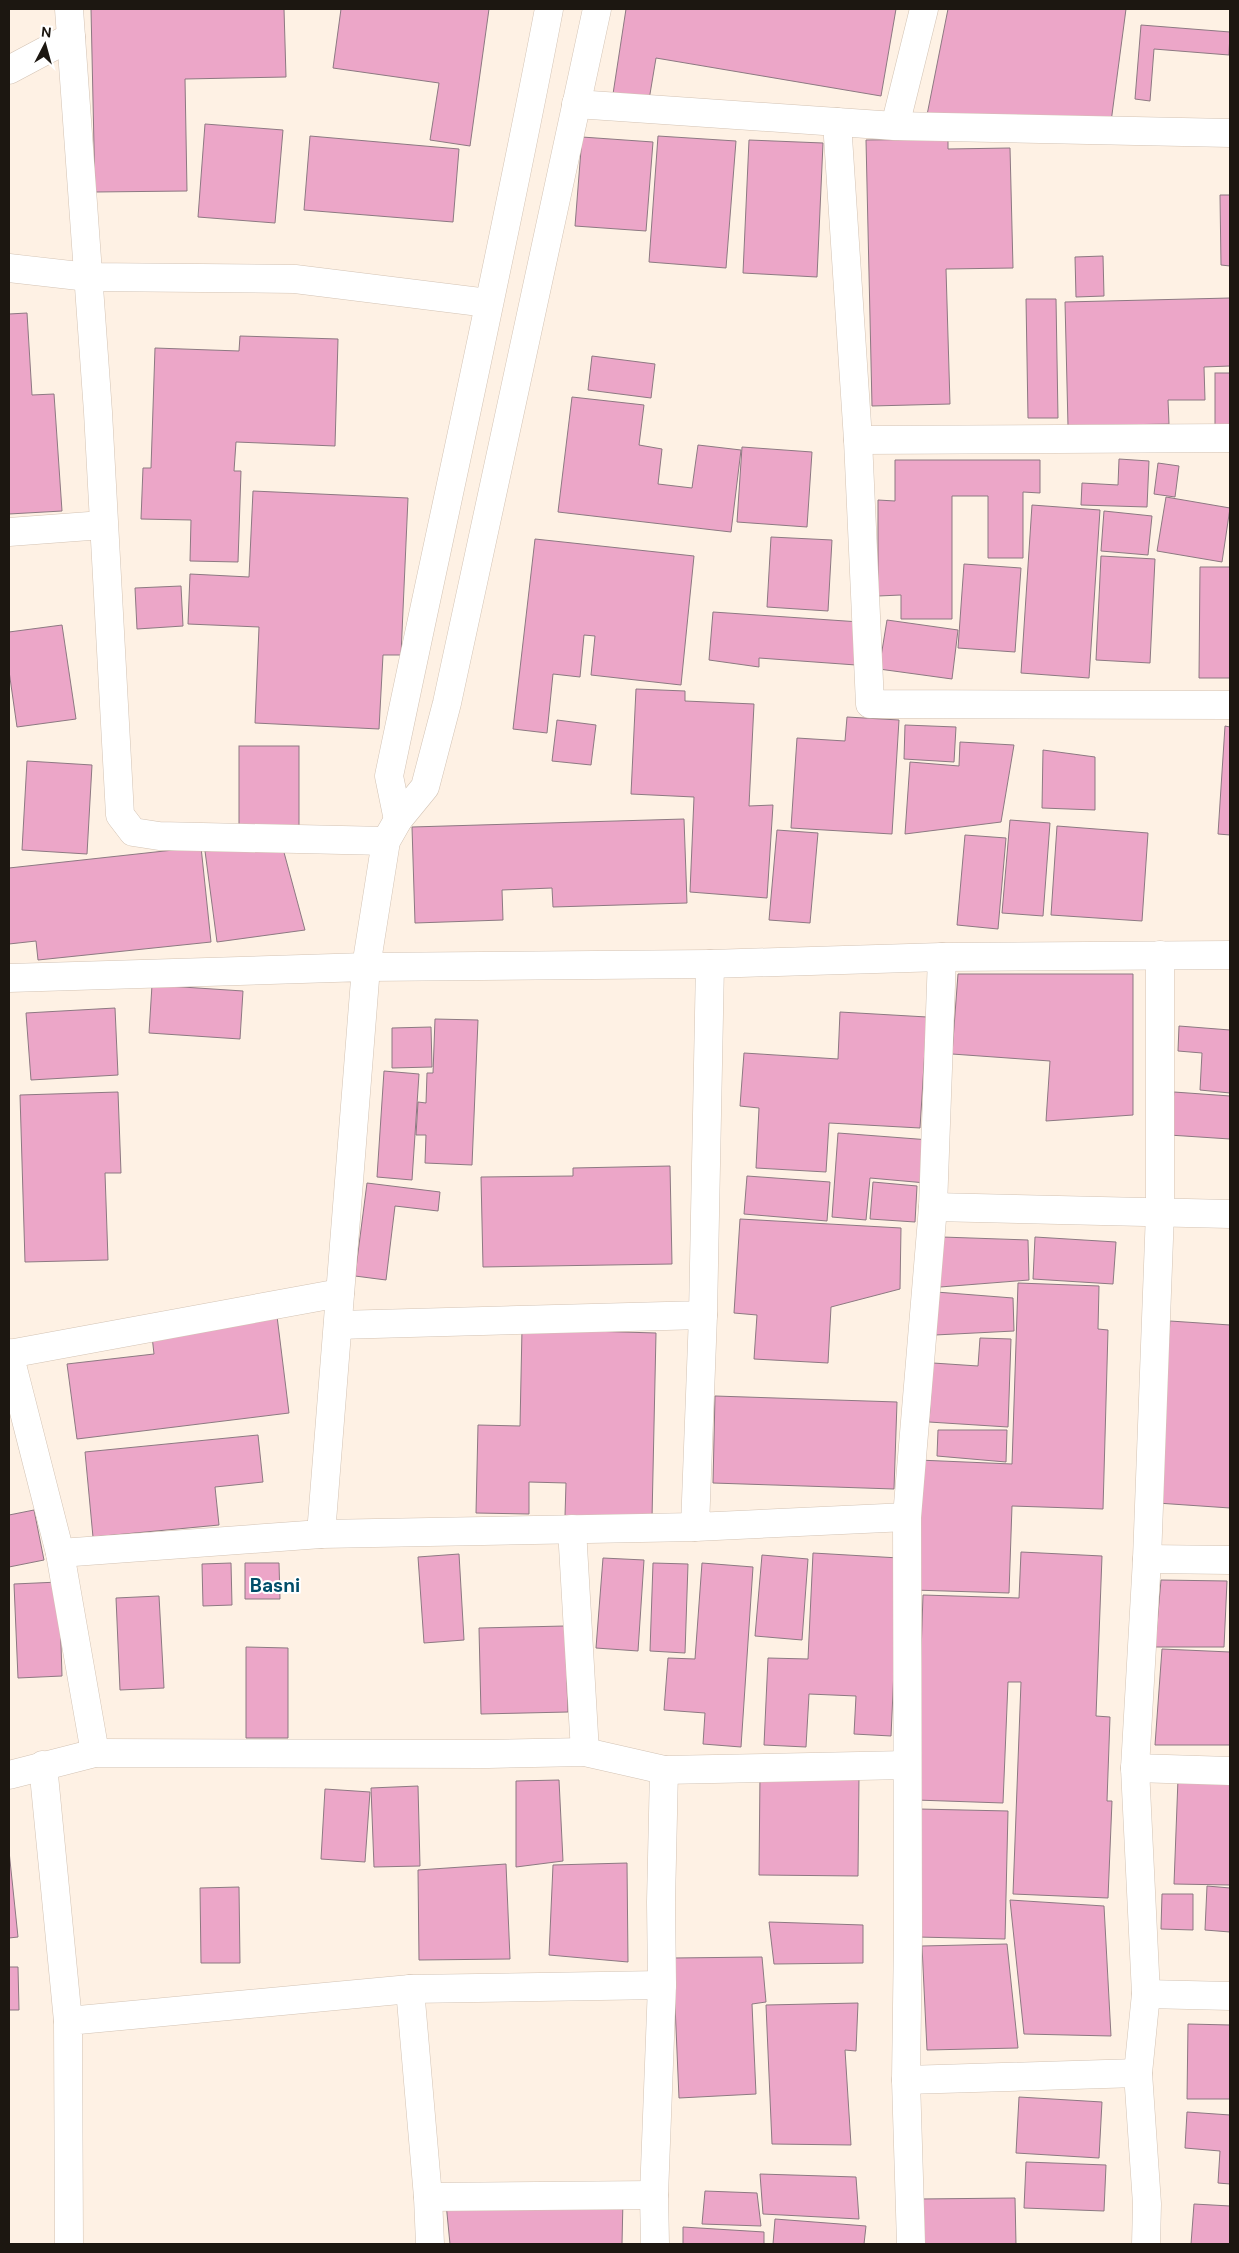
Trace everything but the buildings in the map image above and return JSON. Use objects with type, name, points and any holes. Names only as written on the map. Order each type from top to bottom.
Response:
[{"type":"street","points":[[68,9],[88,277],[120,815],[133,832],[159,836],[392,831]]},
{"type":"street","points":[[322,1534],[366,967],[392,831],[389,776],[488,304],[515,185],[549,9]]},
{"type":"street","points":[[392,831],[425,787],[446,703],[597,9]]},
{"type":"street","points":[[895,126],[924,9]]},
{"type":"street","points":[[9,70],[71,37]]},
{"type":"street","points":[[576,104],[895,126],[1230,134]]},
{"type":"street","points":[[837,122],[858,440],[870,704],[1230,705]]},
{"type":"street","points":[[9,268],[88,277],[295,279],[488,304]]},
{"type":"street","points":[[858,440],[1230,438]]},
{"type":"street","points":[[9,532],[103,525]]},
{"type":"street","points":[[1146,2244],[1148,2204],[1138,2073],[1146,1994],[1135,1768],[1148,1559],[1160,1212],[1160,955]]},
{"type":"street","points":[[9,978],[366,967],[710,964],[942,957],[1230,955]]},
{"type":"street","points":[[911,2244],[906,2080],[908,1933],[907,1517],[933,1208],[942,957]]},
{"type":"street","points":[[696,1527],[703,1315],[710,964]]},
{"type":"street","points":[[933,1208],[1230,1214]]},
{"type":"street","points":[[96,1753],[60,1553],[9,1353],[340,1293]]},
{"type":"street","points":[[338,1325],[703,1315]]},
{"type":"street","points":[[60,1553],[322,1534],[696,1527],[907,1517]]},
{"type":"street","points":[[572,1529],[584,1752]]},
{"type":"street","points":[[1148,1559],[1230,1560]]},
{"type":"street","points":[[9,1775],[96,1753],[488,1754],[584,1752],[664,1770],[907,1765]]},
{"type":"street","points":[[44,1765],[68,2021],[70,2244]]},
{"type":"street","points":[[1135,1768],[1230,1770]]},
{"type":"street","points":[[655,2244],[654,2195],[662,1985],[661,1902],[664,1770]]},
{"type":"street","points":[[68,2021],[410,1989],[662,1985]]},
{"type":"street","points":[[410,1989],[428,2198],[430,2244]]},
{"type":"street","points":[[1146,1994],[1230,1996]]},
{"type":"street","points":[[906,2080],[1138,2073]]},
{"type":"street","points":[[428,2198],[654,2195]]},
{"type":"district","name":"Basni","points":[[275,1585]]}]
